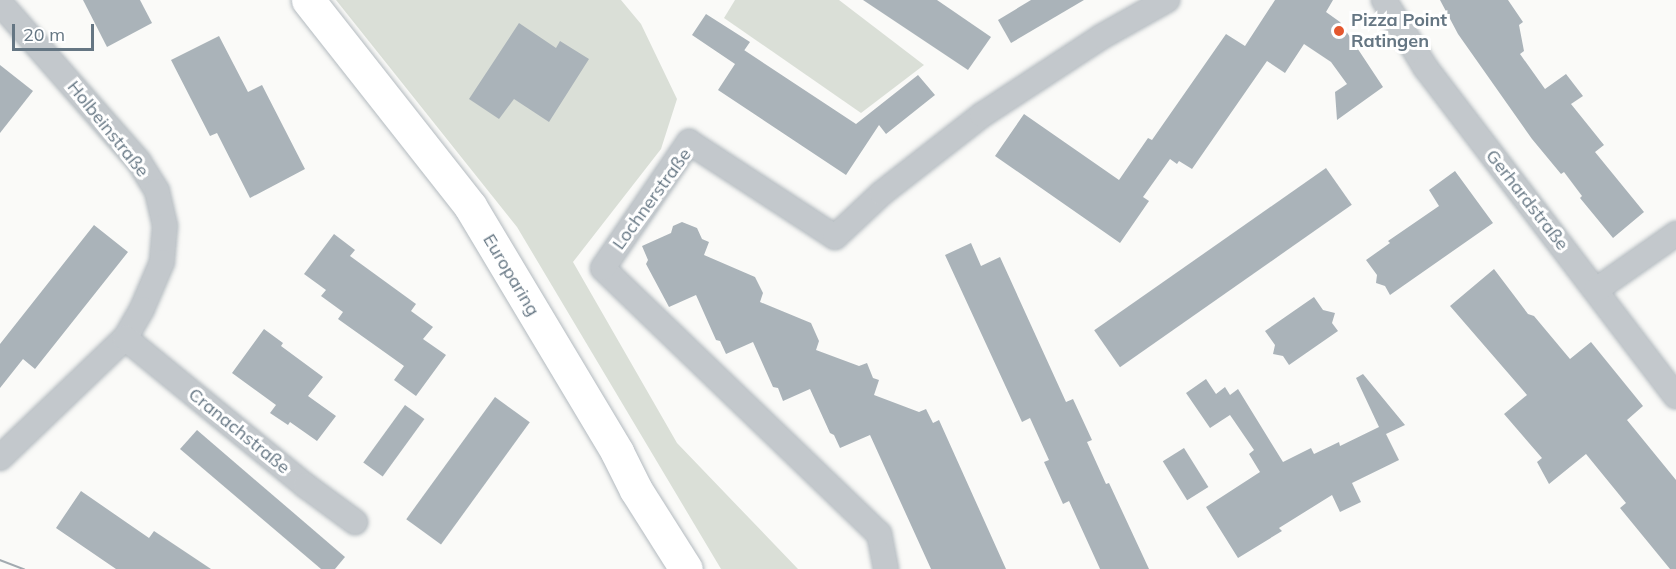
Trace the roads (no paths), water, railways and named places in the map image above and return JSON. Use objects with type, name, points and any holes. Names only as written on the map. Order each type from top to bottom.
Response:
[{"type":"main road","name":"Europaring","points":[[308,0],[470,206],[616,452],[636,490],[686,569]]},
{"type":"street","name":"Lochnerstraße","points":[[886,569],[879,534],[603,268],[689,142],[836,237],[882,193],[982,115],[1101,37],[1167,0]]},
{"type":"street","name":"Gerhardstraße","points":[[1384,0],[1425,67],[1676,396]]},
{"type":"street","name":"Holbeinstraße","points":[[0,3],[139,162],[157,191],[165,226],[162,262],[142,309],[125,338]]},
{"type":"street","points":[[1596,290],[1676,234]]},
{"type":"street","points":[[0,458],[125,338]]},
{"type":"street","name":"Cranachstraße","points":[[125,338],[306,486],[355,522]]},
{"type":"tram line","points":[[0,560],[24,569]]},
{"type":"place","name":"Pizza Point Ratingen","points":[[1339,31]]}]
